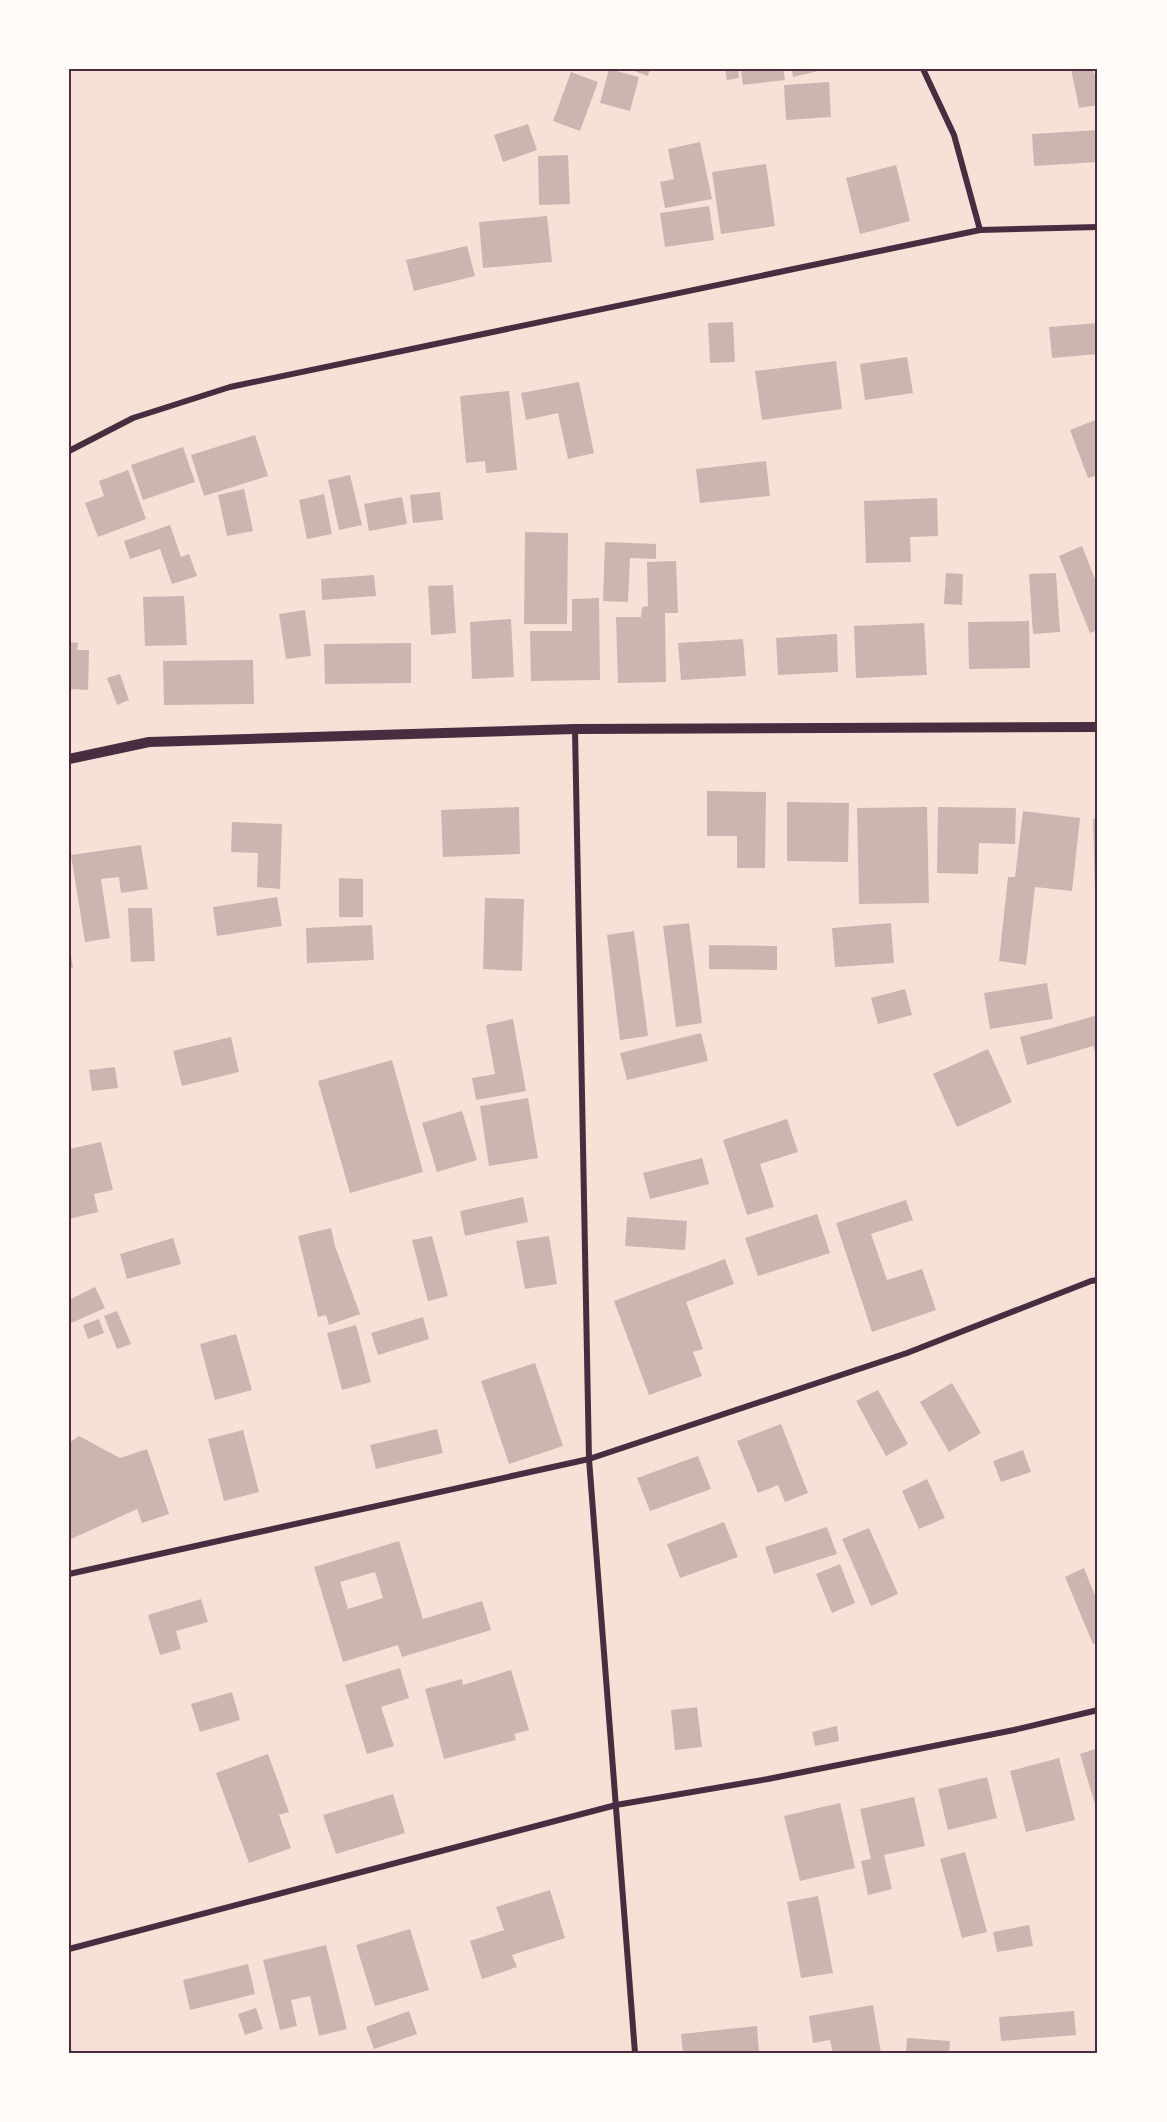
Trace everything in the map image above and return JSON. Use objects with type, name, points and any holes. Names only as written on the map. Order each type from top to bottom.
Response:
[{"type":"street","points":[[923,69],[954,135],[980,230]]},
{"type":"street","points":[[69,451],[133,418],[230,387],[980,230],[1098,227]]},
{"type":"street","points":[[69,759],[148,742],[575,729],[1098,727]]},
{"type":"street","points":[[575,729],[589,1459],[635,2053]]},
{"type":"street","points":[[69,1574],[589,1459],[907,1353],[1090,1281],[1098,1280]]},
{"type":"street","points":[[69,1949],[616,1805],[779,1777],[1014,1730],[1098,1710]]},
{"type":"building","points":[[609,69],[639,77],[630,111],[600,103]]},
{"type":"building","points":[[629,69],[650,69],[648,76]]},
{"type":"building","points":[[725,69],[738,69],[739,78],[727,80]]},
{"type":"building","points":[[741,69],[783,69],[785,80],[743,85]]},
{"type":"building","points":[[792,69],[822,69],[822,70],[793,77]]},
{"type":"building","points":[[1071,69],[1093,69],[1094,74],[1098,73],[1098,105],[1079,108]]},
{"type":"building","points":[[571,72],[598,82],[580,131],[553,121]]},
{"type":"building","points":[[829,82],[831,117],[786,120],[784,85]]},
{"type":"building","points":[[528,124],[537,150],[503,162],[494,135]]},
{"type":"building","points":[[1098,130],[1098,162],[1034,166],[1032,134]]},
{"type":"building","points":[[700,142],[712,199],[665,208],[660,182],[674,179],[668,149]]},
{"type":"building","points":[[568,155],[570,204],[539,205],[538,156]]},
{"type":"building","points":[[766,164],[775,226],[721,234],[712,172]]},
{"type":"building","points":[[896,165],[910,221],[860,234],[846,178]]},
{"type":"building","points":[[709,206],[714,240],[665,247],[660,213]]},
{"type":"building","points":[[547,216],[552,262],[483,268],[479,222]]},
{"type":"building","points":[[467,246],[475,276],[414,291],[406,260]]},
{"type":"building","points":[[733,322],[735,362],[710,363],[708,323]]},
{"type":"building","points":[[1098,323],[1098,354],[1052,358],[1049,327]]},
{"type":"building","points":[[907,357],[913,393],[865,400],[860,364]]},
{"type":"building","points":[[836,361],[842,409],[762,420],[755,371]]},
{"type":"building","points":[[579,382],[594,453],[568,459],[558,413],[526,420],[521,393]]},
{"type":"building","points":[[509,391],[517,470],[486,473],[485,461],[466,463],[460,396]]},
{"type":"building","points":[[1098,419],[1098,475],[1088,478],[1070,430]]},
{"type":"building","points":[[255,435],[268,476],[204,496],[191,455]]},
{"type":"building","points":[[183,447],[195,482],[143,500],[131,465]]},
{"type":"building","points":[[766,461],[770,496],[700,503],[696,469]]},
{"type":"building","points":[[128,470],[146,519],[98,537],[85,503],[104,496],[99,481]]},
{"type":"building","points":[[350,475],[362,525],[339,530],[328,480]]},
{"type":"building","points":[[244,489],[253,531],[227,536],[218,495]]},
{"type":"building","points":[[440,492],[443,520],[413,523],[410,495]]},
{"type":"building","points":[[324,494],[332,534],[307,539],[299,500]]},
{"type":"building","points":[[402,497],[407,524],[369,531],[364,504]]},
{"type":"building","points":[[937,498],[938,536],[910,537],[911,562],[866,563],[864,501]]},
{"type":"building","points":[[170,525],[181,557],[189,554],[197,576],[172,584],[160,549],[130,559],[124,541]]},
{"type":"building","points":[[525,532],[568,533],[567,624],[524,624]]},
{"type":"building","points":[[605,542],[656,544],[656,559],[630,558],[628,602],[603,601]]},
{"type":"building","points":[[1082,546],[1098,587],[1098,630],[1090,633],[1059,556]]},
{"type":"building","points":[[676,561],[678,613],[665,613],[666,682],[618,683],[616,617],[641,617],[642,607],[648,606],[647,562]]},
{"type":"building","points":[[946,573],[963,574],[962,605],[944,604]]},
{"type":"building","points":[[1056,573],[1060,632],[1033,634],[1029,574]]},
{"type":"building","points":[[374,575],[376,596],[322,600],[321,579]]},
{"type":"building","points":[[453,585],[456,633],[431,635],[428,586]]},
{"type":"building","points":[[184,596],[187,645],[145,646],[143,597]]},
{"type":"building","points":[[599,598],[600,680],[531,681],[530,631],[572,631],[572,599]]},
{"type":"building","points":[[305,610],[311,656],[286,659],[279,614]]},
{"type":"building","points":[[511,619],[514,677],[472,679],[470,622]]},
{"type":"building","points":[[1029,621],[1030,668],[969,669],[968,622]]},
{"type":"building","points":[[924,623],[927,675],[856,678],[854,626]]},
{"type":"building","points":[[837,634],[838,672],[778,675],[776,638]]},
{"type":"building","points":[[743,639],[746,676],[681,680],[678,643]]},
{"type":"building","points":[[69,642],[78,643],[77,650],[89,650],[88,690],[70,689]]},
{"type":"building","points":[[411,643],[411,683],[325,684],[324,644]]},
{"type":"building","points":[[253,660],[254,704],[164,705],[163,661]]},
{"type":"building","points":[[120,674],[129,700],[117,705],[107,678]]},
{"type":"building","points":[[707,791],[766,792],[765,868],[737,868],[737,836],[707,836]]},
{"type":"building","points":[[787,802],[849,803],[848,862],[787,861]]},
{"type":"building","points":[[519,807],[520,854],[443,857],[441,810]]},
{"type":"building","points":[[927,807],[929,903],[859,904],[857,808]]},
{"type":"building","points":[[938,807],[1016,808],[1015,844],[979,843],[978,874],[937,873]]},
{"type":"building","points":[[1023,811],[1080,818],[1072,891],[1035,887],[1026,965],[999,961],[1008,877],[1015,877]]},
{"type":"building","points":[[1093,819],[1098,819],[1098,928],[1096,928]]},
{"type":"building","points":[[232,822],[282,824],[280,889],[257,887],[258,853],[231,852]]},
{"type":"building","points":[[141,845],[148,889],[121,893],[119,877],[101,879],[110,938],[85,942],[71,855]]},
{"type":"building","points":[[339,878],[363,879],[363,917],[339,917]]},
{"type":"building","points":[[277,897],[282,926],[217,936],[213,907]]},
{"type":"building","points":[[485,898],[524,899],[522,971],[483,969]]},
{"type":"building","points":[[128,908],[152,908],[155,961],[131,962]]},
{"type":"building","points":[[689,923],[702,1023],[676,1027],[663,926]]},
{"type":"building","points":[[891,923],[894,963],[835,967],[832,928]]},
{"type":"building","points":[[372,925],[374,960],[307,963],[306,928]]},
{"type":"building","points":[[634,931],[648,1036],[620,1040],[607,935]]},
{"type":"building","points":[[709,945],[777,946],[777,970],[709,969]]},
{"type":"building","points":[[69,946],[73,967],[69,968]]},
{"type":"building","points":[[1047,983],[1053,1019],[990,1029],[984,993]]},
{"type":"building","points":[[905,989],[912,1015],[878,1024],[871,998]]},
{"type":"building","points":[[1098,1015],[1098,1062],[1093,1046],[1027,1065],[1020,1037]]},
{"type":"building","points":[[513,1019],[526,1091],[476,1100],[472,1078],[495,1074],[486,1025]]},
{"type":"building","points":[[701,1033],[708,1061],[627,1080],[620,1053]]},
{"type":"building","points":[[231,1037],[239,1072],[182,1086],[173,1051]]},
{"type":"building","points":[[988,1049],[1012,1102],[957,1127],[933,1074]]},
{"type":"building","points":[[392,1060],[423,1172],[350,1193],[318,1081]]},
{"type":"building","points":[[115,1067],[118,1088],[92,1091],[89,1070]]},
{"type":"building","points":[[528,1098],[538,1158],[489,1166],[480,1106]]},
{"type":"building","points":[[462,1111],[477,1160],[437,1172],[422,1123]]},
{"type":"building","points":[[787,1119],[798,1152],[760,1164],[774,1207],[747,1215],[723,1140]]},
{"type":"building","points":[[101,1142],[113,1190],[94,1194],[98,1212],[69,1219],[69,1149]]},
{"type":"building","points":[[702,1158],[709,1184],[650,1199],[643,1173]]},
{"type":"building","points":[[523,1197],[528,1222],[465,1236],[460,1211]]},
{"type":"building","points":[[906,1200],[913,1220],[871,1234],[887,1280],[922,1269],[936,1310],[872,1332],[836,1223]]},
{"type":"building","points":[[817,1214],[830,1253],[758,1276],[745,1238]]},
{"type":"building","points":[[627,1217],[687,1221],[685,1250],[625,1246]]},
{"type":"building","points":[[331,1228],[335,1246],[360,1314],[329,1325],[326,1315],[318,1317],[298,1236]]},
{"type":"building","points":[[432,1236],[448,1296],[428,1301],[412,1240]]},
{"type":"building","points":[[549,1236],[557,1284],[525,1289],[516,1241]]},
{"type":"building","points":[[173,1238],[181,1264],[127,1279],[120,1254]]},
{"type":"building","points":[[725,1259],[734,1284],[686,1302],[703,1349],[693,1352],[702,1376],[649,1395],[614,1301]]},
{"type":"building","points":[[95,1287],[105,1308],[69,1324],[69,1300]]},
{"type":"building","points":[[117,1311],[131,1344],[117,1349],[104,1316]]},
{"type":"building","points":[[423,1317],[429,1339],[378,1355],[371,1333]]},
{"type":"building","points":[[99,1319],[104,1333],[88,1339],[83,1325]]},
{"type":"building","points":[[356,1325],[371,1382],[342,1390],[327,1333]]},
{"type":"building","points":[[236,1334],[252,1390],[215,1400],[200,1344]]},
{"type":"building","points":[[535,1363],[563,1446],[509,1464],[481,1381]]},
{"type":"building","points":[[952,1383],[981,1433],[949,1452],[920,1402]]},
{"type":"building","points":[[878,1390],[908,1444],[886,1456],[856,1401]]},
{"type":"building","points":[[781,1424],[808,1493],[785,1502],[778,1485],[758,1493],[737,1441]]},
{"type":"building","points":[[437,1429],[443,1453],[376,1469],[370,1445]]},
{"type":"building","points":[[243,1430],[259,1492],[224,1501],[208,1439]]},
{"type":"building","points":[[79,1436],[120,1458],[147,1449],[169,1514],[142,1523],[137,1509],[69,1540],[69,1443]]},
{"type":"building","points":[[1023,1450],[1031,1472],[1001,1482],[993,1461]]},
{"type":"building","points":[[698,1456],[711,1489],[650,1511],[637,1478]]},
{"type":"building","points":[[927,1479],[945,1518],[919,1529],[902,1491]]},
{"type":"building","points":[[724,1522],[738,1557],[680,1578],[667,1544]]},
{"type":"building","points":[[827,1527],[837,1554],[774,1574],[765,1547]]},
{"type":"building","points":[[869,1528],[898,1594],[871,1606],[842,1539]]},
{"type":"building","points":[[399,1541],[423,1619],[482,1601],[491,1630],[402,1657],[398,1645],[343,1662],[314,1567]],"holes":[[[375,1572],[383,1598],[348,1609],[340,1582]]]},
{"type":"building","points":[[840,1564],[855,1603],[832,1613],[816,1574]]},
{"type":"building","points":[[1084,1568],[1098,1603],[1098,1642],[1093,1644],[1065,1577]]},
{"type":"building","points":[[201,1599],[208,1622],[176,1631],[181,1649],[160,1655],[148,1615]]},
{"type":"building","points":[[400,1668],[409,1698],[381,1707],[394,1746],[367,1754],[345,1685]]},
{"type":"building","points":[[511,1670],[529,1730],[514,1734],[516,1740],[444,1759],[425,1689],[462,1679],[463,1685]]},
{"type":"building","points":[[232,1692],[240,1720],[200,1732],[191,1704]]},
{"type":"building","points":[[697,1707],[702,1747],[675,1750],[671,1710]]},
{"type":"building","points":[[837,1726],[839,1741],[815,1746],[812,1732]]},
{"type":"building","points":[[1098,1748],[1098,1811],[1097,1811],[1080,1754]]},
{"type":"building","points":[[268,1754],[289,1812],[279,1815],[291,1848],[249,1863],[216,1773]]},
{"type":"building","points":[[1059,1758],[1075,1820],[1026,1832],[1010,1771]]},
{"type":"building","points":[[987,1777],[997,1818],[948,1830],[938,1789]]},
{"type":"building","points":[[393,1794],[405,1833],[336,1854],[323,1815]]},
{"type":"building","points":[[914,1797],[925,1846],[884,1855],[892,1889],[868,1895],[861,1861],[871,1859],[860,1809]]},
{"type":"building","points":[[840,1803],[855,1868],[800,1881],[784,1816]]},
{"type":"building","points":[[965,1852],[987,1932],[962,1938],[940,1859]]},
{"type":"building","points":[[550,1890],[565,1938],[512,1955],[517,1967],[482,1979],[470,1941],[504,1930],[496,1907]]},
{"type":"building","points":[[818,1896],[833,1973],[801,1978],[787,1902]]},
{"type":"building","points":[[1029,1925],[1033,1946],[997,1952],[993,1932]]},
{"type":"building","points":[[410,1929],[429,1990],[375,2006],[356,1945]]},
{"type":"building","points":[[326,1945],[347,2029],[319,2036],[310,1996],[291,2000],[297,2026],[280,2030],[263,1960]]},
{"type":"building","points":[[248,1964],[255,1994],[190,2010],[183,1980]]},
{"type":"building","points":[[873,2005],[881,2053],[833,2053],[830,2040],[813,2043],[809,2016]]},
{"type":"building","points":[[256,2008],[263,2029],[245,2035],[238,2014]]},
{"type":"building","points":[[409,2011],[417,2034],[374,2049],[366,2027]]},
{"type":"building","points":[[1074,2011],[1076,2035],[1001,2041],[999,2017]]},
{"type":"building","points":[[757,2026],[759,2053],[683,2053],[681,2034]]},
{"type":"building","points":[[907,2038],[950,2041],[949,2053],[906,2053]]},
{"type":"building","points":[[70,2039],[72,2053],[69,2053]]}]
